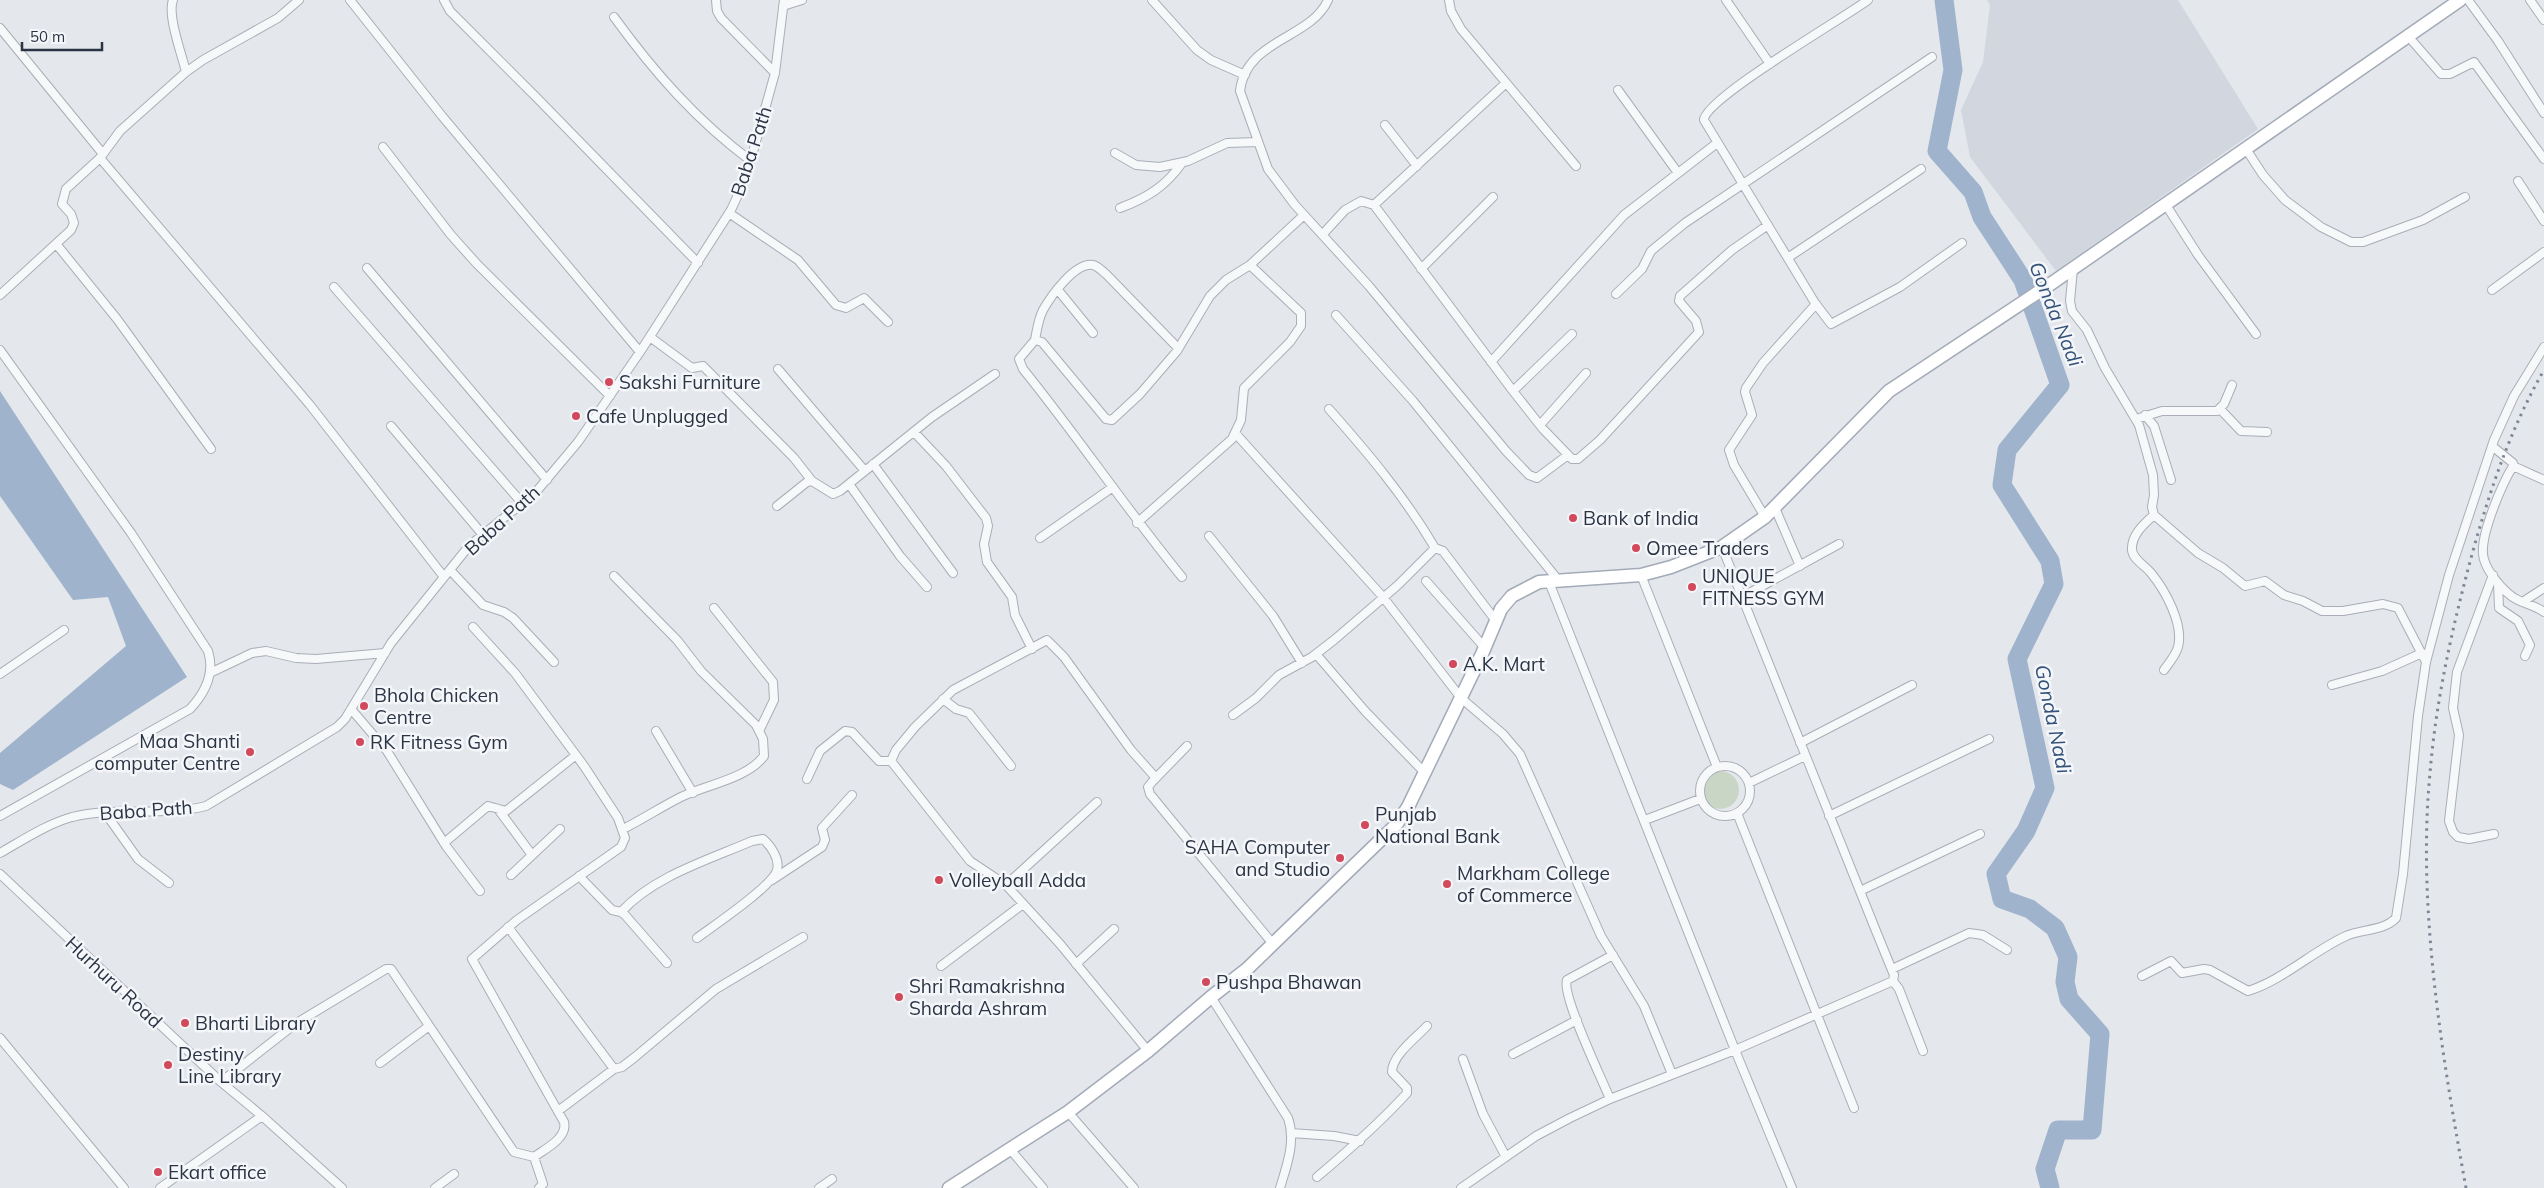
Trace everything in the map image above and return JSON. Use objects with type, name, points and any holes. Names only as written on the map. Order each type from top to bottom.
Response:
[{"type":"main road","points":[[949,1188],[1068,1112],[1148,1051],[1210,997],[1247,969],[1396,824],[1408,807],[1485,648],[1501,609],[1512,596],[1540,582],[1641,575],[1671,567],[1722,547],[1775,508],[1889,391],[2073,269],[2460,1]]},
{"type":"street","points":[[173,0],[171,6],[186,72]]},
{"type":"street","points":[[0,295],[57,245],[71,230],[74,223],[71,214],[62,204],[66,189],[101,156],[120,131],[202,60],[278,18],[299,0]]},
{"type":"street","points":[[350,0],[442,116],[640,352]]},
{"type":"street","points":[[444,0],[450,11],[698,263]]},
{"type":"street","points":[[716,0],[717,11],[721,18],[774,73]]},
{"type":"street","points":[[784,3],[802,0]]},
{"type":"street","points":[[1152,0],[1197,50],[1211,60],[1245,75]]},
{"type":"street","points":[[1328,0],[1320,13],[1262,53],[1245,75],[1240,91],[1268,169],[1304,216],[1323,234],[1369,286],[1506,451],[1529,474],[1537,478],[1568,455]]},
{"type":"street","points":[[1449,0],[1451,10],[1461,29],[1576,166]]},
{"type":"street","points":[[1726,0],[1770,64]]},
{"type":"street","points":[[1868,0],[1730,91],[1704,116],[1706,124],[1828,322],[1835,323],[1900,287],[1962,243]]},
{"type":"street","points":[[2530,0],[2544,20]]},
{"type":"street","points":[[2460,1],[2498,41],[2544,113]]},
{"type":"street","name":"Baba Path","points":[[0,853],[51,825],[71,817],[187,810],[206,806],[337,727],[346,719],[385,653],[469,546],[547,480],[578,442],[650,337],[730,214],[751,161],[774,73],[784,3]]},
{"type":"street","points":[[614,17],[645,60],[675,94],[706,126],[751,161]]},
{"type":"street","points":[[0,28],[101,156],[310,405],[447,574],[482,604],[504,612],[513,618],[554,662]]},
{"type":"street","points":[[2408,36],[2441,74],[2450,74],[2474,62],[2544,159]]},
{"type":"street","points":[[1616,294],[1642,269],[1651,251],[1684,223],[1742,182],[1932,57]]},
{"type":"street","points":[[1374,205],[1506,83]]},
{"type":"street","points":[[1618,90],[1678,173]]},
{"type":"street","points":[[1385,125],[1417,166]]},
{"type":"street","points":[[1115,153],[1136,165],[1160,167],[1182,163],[1227,142],[1258,142]]},
{"type":"street","points":[[1491,362],[1624,215],[1717,143]]},
{"type":"street","points":[[383,147],[451,235],[477,264],[610,396]]},
{"type":"street","points":[[2246,149],[2263,175],[2285,200],[2321,227],[2351,242],[2363,242],[2423,220],[2465,197]]},
{"type":"street","points":[[1120,208],[1145,198],[1166,184],[1182,163]]},
{"type":"street","points":[[1789,257],[1921,169]]},
{"type":"street","points":[[2518,181],[2544,221]]},
{"type":"street","points":[[1421,269],[1493,197]]},
{"type":"street","points":[[1323,234],[1352,204],[1361,201],[1374,205],[1540,425],[1572,459],[1578,459],[1600,440],[1699,332],[1696,321],[1679,301],[1680,296],[1732,250],[1768,225]]},
{"type":"street","points":[[2166,205],[2198,255],[2256,334]]},
{"type":"street","points":[[730,214],[798,260],[836,305],[846,308],[864,298],[888,322]]},
{"type":"street","points":[[1035,340],[1042,342],[1051,350],[1096,408],[1110,421],[1140,394],[1178,348],[1210,296],[1226,280],[1250,265],[1304,216]]},
{"type":"street","points":[[57,245],[117,319],[211,449]]},
{"type":"street","points":[[2492,290],[2544,252]]},
{"type":"street","points":[[1178,348],[1096,266],[1091,265],[1076,270],[1043,310],[1037,324],[1035,340],[1020,356],[1020,365],[1113,488],[1137,523],[1182,578]]},
{"type":"street","points":[[1137,523],[1236,434],[1241,420],[1244,388],[1290,342],[1301,326],[1301,313],[1250,265]]},
{"type":"street","points":[[367,268],[547,480]]},
{"type":"street","points":[[2073,269],[2070,301],[2072,311],[2087,330],[2105,368],[2136,419],[2153,475],[2154,494],[2152,508],[2154,515],[2198,553],[2223,568],[2245,586],[2265,581],[2284,595],[2303,601],[2322,611],[2343,611],[2383,604],[2398,608],[2426,662]]},
{"type":"street","points":[[334,287],[522,503]]},
{"type":"street","points":[[1058,290],[1093,333]]},
{"type":"street","points":[[1765,517],[1734,465],[1729,450],[1752,415],[1746,388],[1763,364],[1816,304]]},
{"type":"street","points":[[1336,315],[1413,401],[1554,581],[1734,1050],[1792,1188]]},
{"type":"street","points":[[1513,391],[1572,334]]},
{"type":"street","points":[[650,337],[692,368],[703,366],[794,458],[812,481],[833,494],[849,484],[932,417],[995,374]]},
{"type":"street","points":[[2142,976],[2171,961],[2182,973],[2204,969],[2210,970],[2248,991],[2311,958],[2345,936],[2388,925],[2396,918],[2403,874],[2418,716],[2426,662],[2451,569],[2492,446],[2514,396],[2544,347]]},
{"type":"street","points":[[0,350],[53,421],[147,556],[208,651],[212,663],[210,673],[199,699],[190,709],[0,816]]},
{"type":"street","points":[[778,369],[864,470]]},
{"type":"street","points":[[1540,425],[1586,373]]},
{"type":"street","points":[[2220,409],[2232,385]]},
{"type":"street","points":[[2136,419],[2162,411],[2207,412],[2220,409]]},
{"type":"street","points":[[2220,409],[2241,431],[2267,432]]},
{"type":"street","points":[[1329,410],[1393,485],[1435,548],[1443,551],[1496,621]]},
{"type":"street","points":[[2145,415],[2154,426],[2171,480]]},
{"type":"street","points":[[391,426],[484,534]]},
{"type":"street","points":[[914,432],[946,466],[986,518],[988,526],[984,544],[987,562],[1012,597],[1015,615],[1032,649]]},
{"type":"street","points":[[1236,434],[1383,597],[1461,698],[1503,734],[1520,754],[1562,844],[1601,936],[1644,1006],[1672,1074]]},
{"type":"street","points":[[2492,446],[2513,463],[2513,466],[2544,480]]},
{"type":"street","points":[[872,464],[954,573]]},
{"type":"street","points":[[2513,466],[2498,498],[2483,545],[2483,554],[2498,583],[2514,598],[2524,601],[2544,612]]},
{"type":"street","points":[[777,506],[807,482],[812,481]]},
{"type":"street","points":[[849,484],[900,556],[927,587]]},
{"type":"street","points":[[1040,538],[1113,488]]},
{"type":"street","points":[[1775,508],[1800,566]]},
{"type":"street","points":[[2154,515],[2136,534],[2132,549],[2137,559],[2151,573],[2162,589],[2178,626],[2177,650],[2164,670]]},
{"type":"street","points":[[1208,536],[1273,616],[1302,663]]},
{"type":"street","points":[[1742,597],[1839,544]]},
{"type":"street","points":[[1722,547],[1892,969],[1893,981],[1899,989],[1923,1051]]},
{"type":"street","points":[[1233,715],[1256,698],[1280,675],[1316,654],[1383,597],[1435,548]]},
{"type":"street","points":[[1641,575],[1717,767]]},
{"type":"street","points":[[614,576],[677,640],[701,671],[756,725],[765,749],[764,756],[760,761],[623,829]]},
{"type":"street","points":[[2493,576],[2456,672],[2453,708],[2459,735],[2449,821],[2453,832],[2463,838],[2494,834]]},
{"type":"street","points":[[1426,581],[1485,648]]},
{"type":"street","points":[[2498,583],[2498,608],[2518,621],[2530,645],[2525,656]]},
{"type":"street","points":[[2524,601],[2544,588]]},
{"type":"street","points":[[714,608],[773,682],[774,700],[759,731]]},
{"type":"street","points":[[473,627],[515,672],[576,755],[623,829],[624,844],[508,927],[473,956],[472,962],[564,1122],[564,1132],[534,1157]]},
{"type":"street","points":[[0,674],[64,630]]},
{"type":"street","points":[[891,761],[896,750],[943,699],[958,686],[1047,640],[1050,641],[1131,750],[1156,778]]},
{"type":"street","points":[[210,673],[252,653],[266,651],[296,658],[316,659],[385,653]]},
{"type":"street","points":[[2332,685],[2364,678],[2422,653]]},
{"type":"street","points":[[1316,654],[1365,711],[1424,773]]},
{"type":"street","points":[[1800,743],[1912,685]]},
{"type":"street","points":[[943,699],[956,709],[969,713],[1011,766]]},
{"type":"street","points":[[351,709],[386,751],[444,843],[480,891]]},
{"type":"street","points":[[807,779],[820,752],[836,737],[848,730],[879,761],[891,761]]},
{"type":"street","points":[[656,731],[693,793]]},
{"type":"street","points":[[1829,816],[1990,739]]},
{"type":"street","points":[[1187,746],[1148,787],[1150,794],[1273,944]]},
{"type":"street","points":[[444,843],[488,806],[503,812],[509,809],[576,755]]},
{"type":"street","points":[[1749,783],[1805,756]]},
{"type":"street","points":[[891,761],[970,861],[1006,885],[1076,964],[1148,1051]]},
{"type":"street","points":[[1724,766],[1739,770],[1749,783],[1747,804],[1737,813],[1722,816],[1715,814],[1704,805],[1700,798],[1700,783],[1704,776],[1717,767],[1724,766]]},
{"type":"street","points":[[697,938],[770,880],[822,847],[825,840],[822,828],[852,795]]},
{"type":"street","points":[[1645,820],[1700,798]]},
{"type":"street","points":[[1006,885],[1098,802]]},
{"type":"street","points":[[498,809],[532,855]]},
{"type":"street","points":[[1737,813],[1854,1108]]},
{"type":"street","points":[[106,814],[138,859],[169,883]]},
{"type":"street","points":[[511,875],[560,829]]},
{"type":"street","points":[[1860,891],[1980,834]]},
{"type":"street","points":[[621,912],[630,902],[673,876],[758,839],[766,842],[778,862],[777,870],[770,880]]},
{"type":"street","name":"Hurhuru Road","points":[[0,874],[221,1082],[342,1188]]},
{"type":"street","points":[[579,876],[612,910],[621,912],[668,963]]},
{"type":"street","points":[[941,966],[1023,904]]},
{"type":"street","points":[[508,927],[614,1069]]},
{"type":"street","points":[[1076,964],[1114,928]]},
{"type":"street","points":[[1892,969],[1969,933],[1976,932],[1983,935],[2007,950]]},
{"type":"street","points":[[558,1111],[614,1069],[628,1062],[716,990],[803,937]]},
{"type":"street","points":[[1610,1099],[1566,990],[1567,980],[1613,955]]},
{"type":"street","points":[[221,1082],[296,1024],[386,969],[391,969],[514,1152],[534,1157]]},
{"type":"street","points":[[1461,1188],[1536,1136],[1610,1099],[1734,1050],[1893,981]]},
{"type":"street","points":[[1210,997],[1283,1108],[1291,1133],[1287,1163],[1280,1188]]},
{"type":"street","points":[[1513,1054],[1577,1020]]},
{"type":"street","points":[[380,1063],[429,1026]]},
{"type":"street","points":[[1317,1177],[1340,1156],[1360,1142],[1407,1093],[1407,1088],[1392,1072],[1393,1066],[1396,1059],[1427,1026]]},
{"type":"street","points":[[0,1038],[124,1188]]},
{"type":"street","points":[[1463,1059],[1483,1114],[1506,1157]]},
{"type":"street","points":[[1068,1112],[1134,1188]]},
{"type":"street","points":[[160,1188],[262,1116]]},
{"type":"street","points":[[1291,1133],[1334,1136],[1360,1142]]},
{"type":"street","points":[[1009,1148],[1043,1188]]},
{"type":"street","points":[[534,1157],[543,1184],[540,1188]]},
{"type":"street","points":[[435,1188],[454,1174]]},
{"type":"street","points":[[819,1188],[832,1179]]},
{"type":"shaded area","points":[[1987,0],[2178,0],[2258,129],[2056,271],[1970,157],[1961,110],[1983,62],[1990,5]]},
{"type":"green space","points":[[1720,771],[1733,777],[1739,790],[1733,803],[1720,809],[1707,803],[1701,790],[1707,777]]},
{"type":"water","points":[[0,391],[187,677],[13,790],[0,784],[0,753],[126,646],[108,597],[73,600],[0,496]]},
{"type":"waterway","name":"Gonda Nadi","points":[[1944,0],[1953,70],[1937,151],[1973,192],[1982,217],[2023,280],[2060,385],[2007,450],[2002,485],[2050,561],[2054,584],[2017,659],[2045,788],[2026,831],[1996,874],[2002,899],[2030,909],[2055,928],[2068,957],[2065,982],[2069,999],[2100,1034],[2092,1130],[2058,1130],[2045,1169],[2050,1188]]},
{"type":"railway","points":[[2466,1188],[2448,1086],[2429,928],[2427,824],[2430,773],[2436,719],[2446,665],[2457,611],[2471,558],[2485,509],[2511,438],[2544,370]]},
{"type":"place","name":"Sakshi Furniture","points":[[609,382]]},
{"type":"place","name":"Cafe Unplugged","points":[[576,416]]},
{"type":"place","name":"Bank of India","points":[[1573,518]]},
{"type":"place","name":"Omee Traders","points":[[1636,548]]},
{"type":"place","name":"UNIQUE FITNESS GYM","points":[[1692,587]]},
{"type":"place","name":"A.K. Mart","points":[[1453,664]]},
{"type":"place","name":"Bhola Chicken Centre","points":[[364,706]]},
{"type":"place","name":"RK Fitness Gym","points":[[360,742]]},
{"type":"place","name":"Maa Shanti computer Centre","points":[[250,752]]},
{"type":"place","name":"Punjab National Bank","points":[[1365,825]]},
{"type":"place","name":"SAHA Computer and Studio","points":[[1340,858]]},
{"type":"place","name":"Volleyball Adda","points":[[939,880]]},
{"type":"place","name":"Markham College of Commerce","points":[[1447,884]]},
{"type":"place","name":"Pushpa Bhawan","points":[[1206,982]]},
{"type":"place","name":"Shri Ramakrishna Sharda Ashram","points":[[899,997]]},
{"type":"place","name":"Bharti Library","points":[[185,1023]]},
{"type":"place","name":"Destiny Line Library","points":[[168,1065]]},
{"type":"place","name":"Ekart office","points":[[158,1172]]}]
